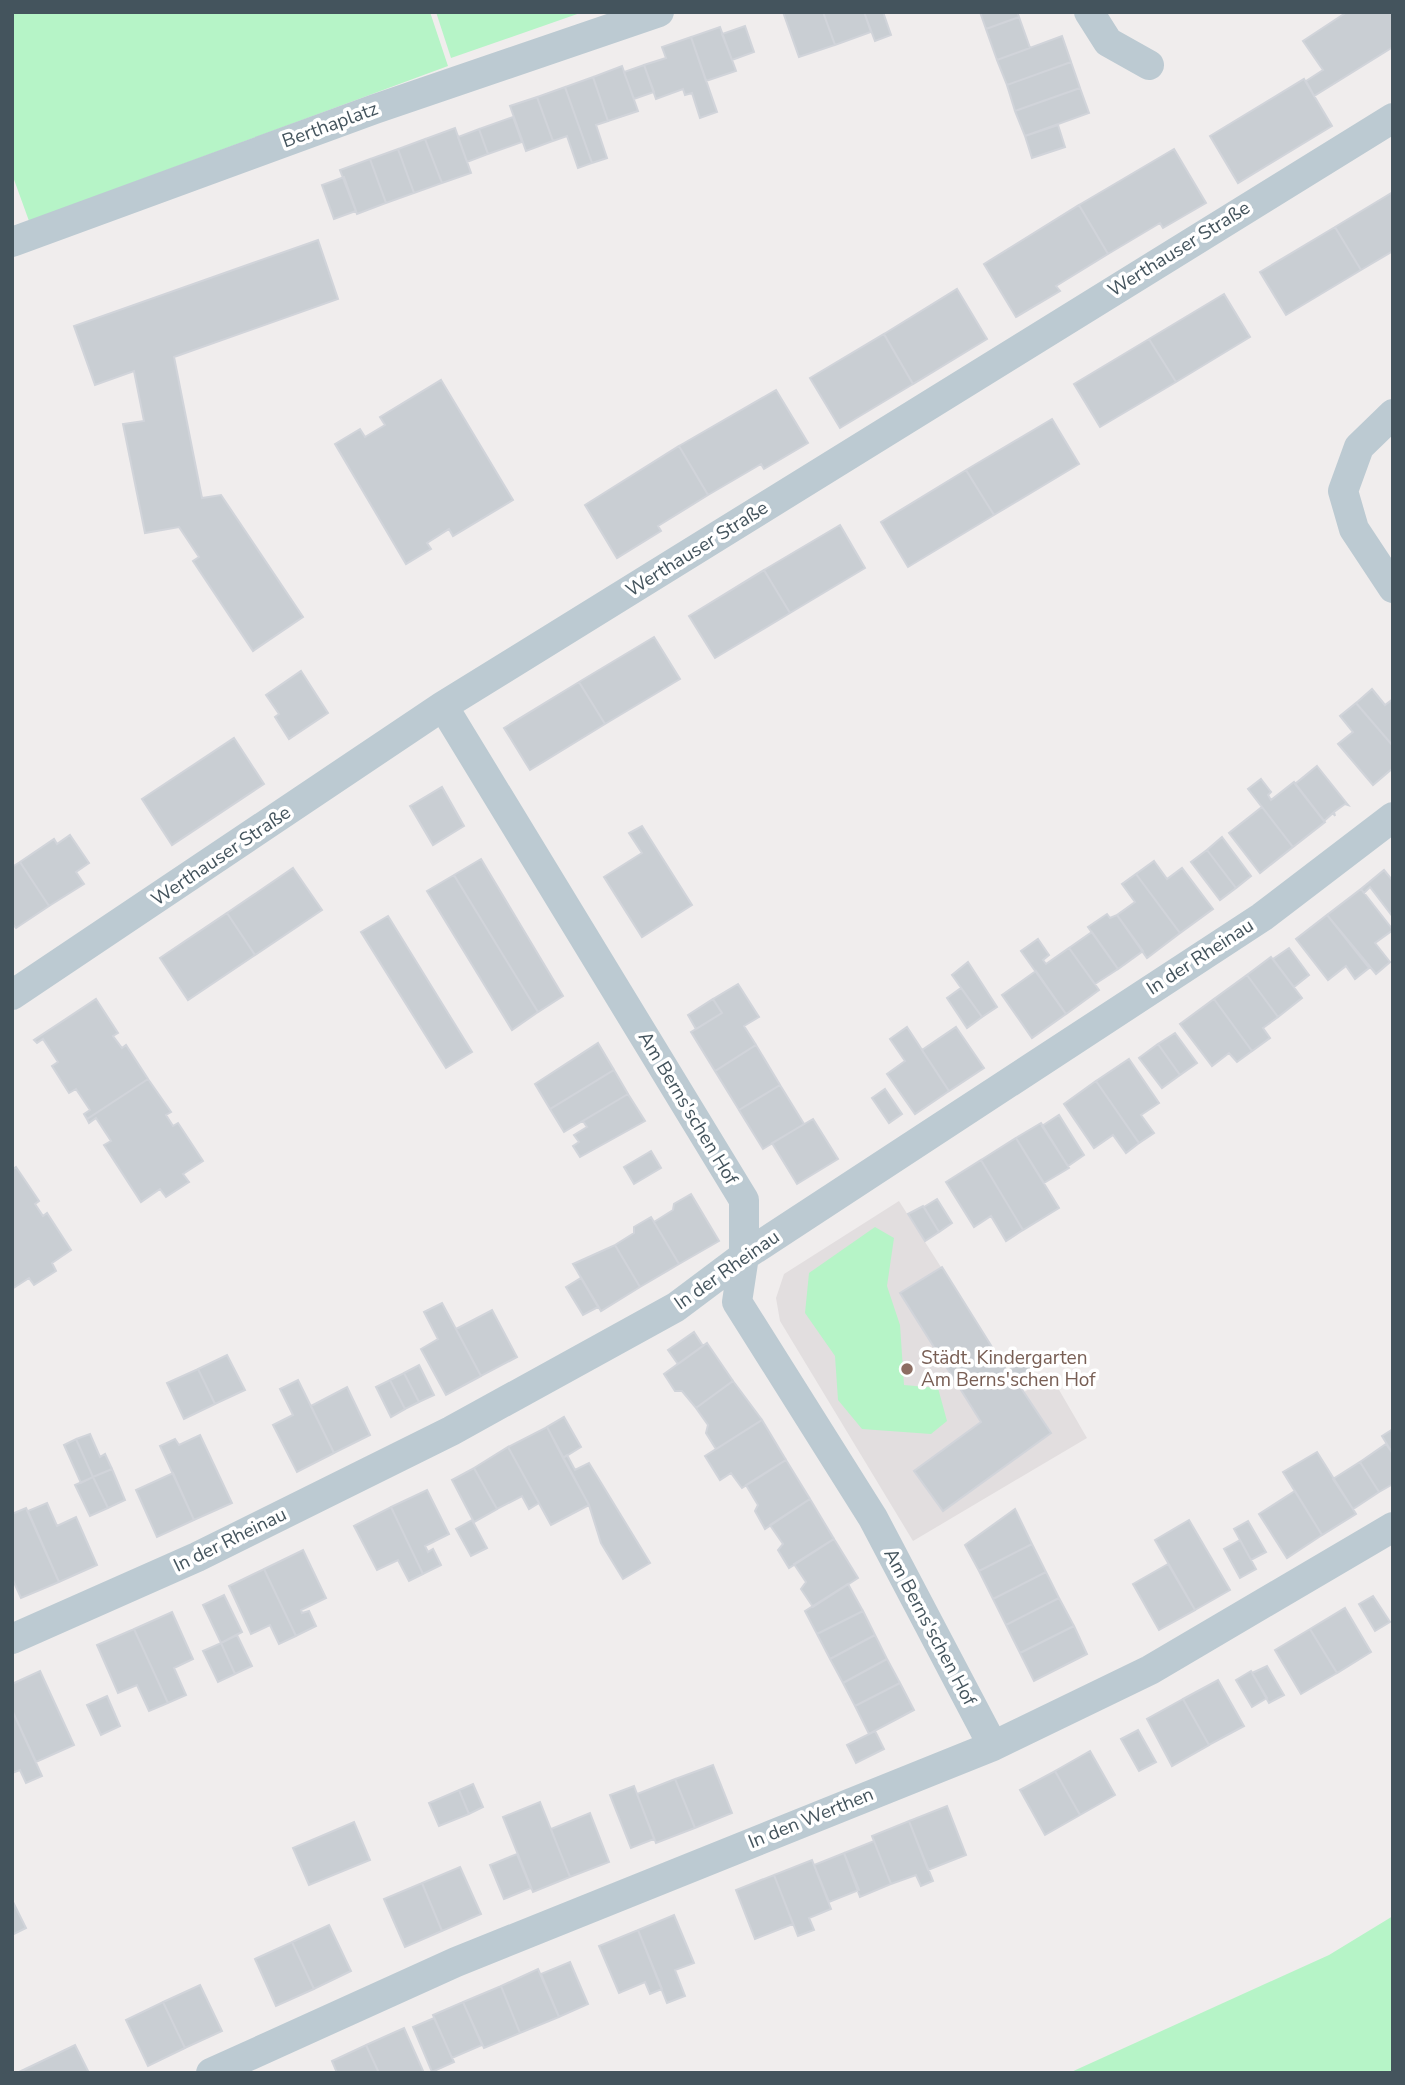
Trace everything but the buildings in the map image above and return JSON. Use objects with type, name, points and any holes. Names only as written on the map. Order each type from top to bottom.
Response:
[{"type":"street","name":"Berthaplatz","points":[[14,235],[659,12]]},
{"type":"street","points":[[1089,12],[1108,42],[1149,65]]},
{"type":"street","name":"Werthauser Straße","points":[[12,995],[443,706],[1393,118]]},
{"type":"street","points":[[1393,414],[1359,447],[1343,491],[1353,529],[1393,588]]},
{"type":"street","name":"Am Berns'schen Hof","points":[[443,706],[744,1200],[744,1256],[737,1302],[873,1518],[993,1746]]},
{"type":"street","name":"In der Rheinau","points":[[12,1639],[197,1557],[451,1431],[676,1307],[744,1256],[1262,917],[1393,817]]},
{"type":"street","name":"In den Werthen","points":[[211,2073],[456,1962],[993,1746],[1150,1671],[1393,1527]]},
{"type":"shaded area","name":"Städt. Kindergarten Am Berns'schen Hof","points":[[899,1201],[1007,1371],[1031,1377],[1020,1385],[1024,1392],[1051,1376],[1087,1438],[913,1541],[780,1321],[776,1298],[784,1274]]},
{"type":"green space","points":[[12,12],[430,12],[448,66],[29,221],[12,174]]},
{"type":"green space","points":[[436,12],[583,12],[451,58]]},
{"type":"green space","points":[[875,1227],[894,1238],[887,1286],[900,1325],[904,1385],[938,1388],[947,1421],[931,1434],[862,1429],[838,1400],[835,1356],[805,1313],[809,1273]]},
{"type":"green space","points":[[1393,1916],[1393,2073],[1069,2073],[1329,1955]]},
{"type":"place","name":"Städt. Kindergarten Am Berns'schen Hof","points":[[907,1369]]}]
